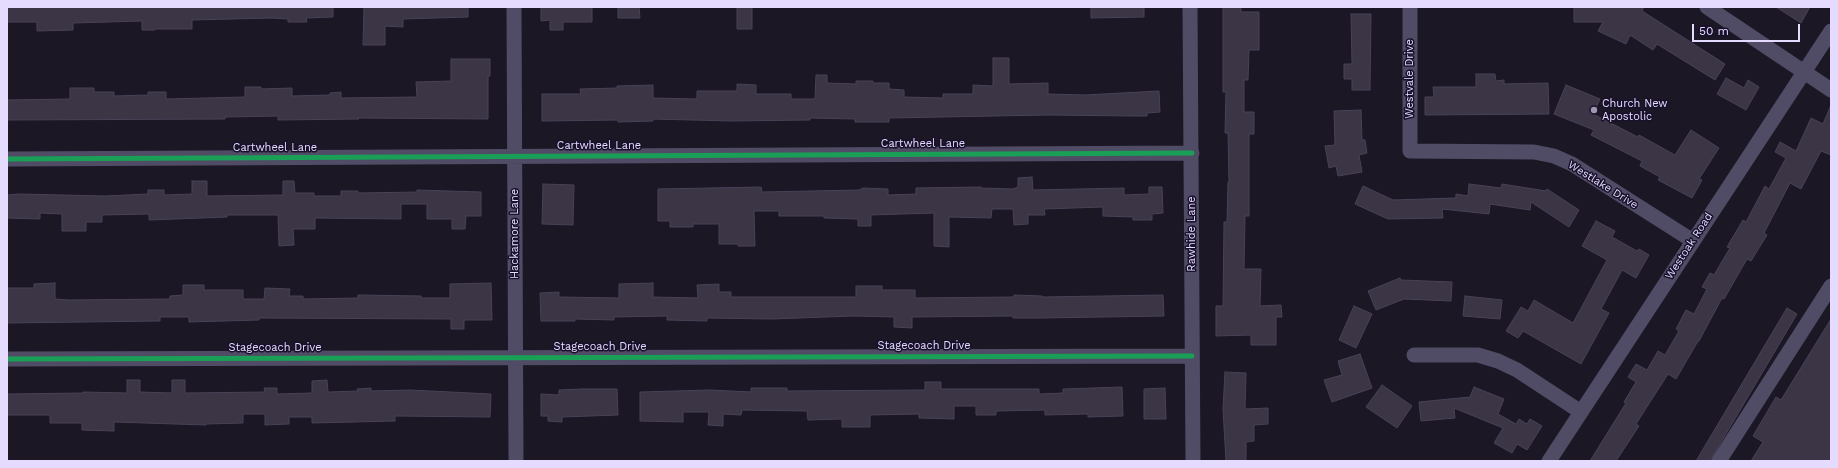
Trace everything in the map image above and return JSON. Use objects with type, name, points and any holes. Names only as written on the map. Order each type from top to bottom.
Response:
[{"type":"street","name":"Hackamore Lane","points":[[514,7],[516,461]]},
{"type":"street","name":"Rawhide Lane","points":[[1190,7],[1194,461]]},
{"type":"street","name":"Westvale Drive","points":[[1410,7],[1410,151]]},
{"type":"street","points":[[1708,7],[1831,90]]},
{"type":"street","name":"Westoak Road","points":[[1549,461],[1831,31]]},
{"type":"street","name":"Westlake Drive","points":[[1410,151],[1534,152],[1554,156],[1572,164],[1693,241]]},
{"type":"street","name":"Cartwheel Lane","points":[[7,159],[1192,153]]},
{"type":"street","points":[[1719,461],[1831,286]]},
{"type":"street","points":[[1414,355],[1457,354],[1488,357],[1517,370],[1581,412]]},
{"type":"street","name":"Stagecoach Drive","points":[[7,359],[1192,356]]},
{"type":"building","points":[[7,7],[333,7],[333,17],[306,18],[307,22],[288,22],[288,19],[272,18],[192,20],[192,29],[155,30],[142,30],[142,21],[73,23],[73,30],[37,31],[37,22],[7,22]]},
{"type":"building","points":[[364,7],[468,7],[468,17],[403,19],[403,27],[385,26],[385,45],[363,45]]},
{"type":"building","points":[[541,7],[592,7],[592,22],[563,22],[563,30],[550,30],[550,20],[541,21]]},
{"type":"building","points":[[618,7],[639,7],[640,18],[618,18]]},
{"type":"building","points":[[737,7],[752,7],[752,29],[737,29]]},
{"type":"building","points":[[1091,7],[1144,7],[1144,17],[1091,18]]},
{"type":"building","points":[[1223,7],[1241,7],[1241,12],[1259,12],[1259,50],[1249,50],[1248,80],[1244,80],[1244,112],[1254,112],[1254,134],[1249,134],[1249,216],[1245,216],[1244,269],[1261,269],[1260,306],[1281,305],[1282,317],[1276,317],[1276,345],[1251,345],[1251,335],[1216,336],[1216,306],[1223,306],[1224,222],[1227,222],[1229,182],[1228,133],[1225,133],[1226,92],[1223,92]]},
{"type":"building","points":[[1574,7],[1644,7],[1642,11],[1725,64],[1715,80],[1657,44],[1653,50],[1630,35],[1626,44],[1598,31],[1603,22],[1574,22]]},
{"type":"building","points":[[1776,7],[1810,7],[1801,23]]},
{"type":"building","points":[[1351,14],[1371,14],[1370,90],[1352,90],[1352,79],[1344,79],[1344,64],[1352,64]]},
{"type":"building","points":[[993,58],[1009,58],[1009,84],[1048,83],[1048,94],[1085,95],[1159,91],[1160,112],[1147,113],[1147,116],[1048,115],[889,118],[889,122],[855,122],[855,119],[810,118],[810,120],[731,121],[653,119],[653,121],[618,122],[618,120],[542,121],[542,94],[581,94],[580,89],[617,88],[617,86],[653,85],[653,98],[697,99],[697,91],[737,91],[737,84],[756,85],[756,94],[791,94],[791,99],[815,99],[816,75],[827,75],[827,83],[856,84],[856,81],[873,81],[873,83],[889,83],[889,89],[904,90],[904,97],[943,98],[943,94],[973,94],[973,85],[993,86]]},
{"type":"building","points":[[451,59],[490,59],[490,76],[488,76],[488,119],[358,118],[359,119],[278,120],[278,116],[225,117],[225,119],[7,120],[7,100],[70,99],[70,88],[94,88],[94,92],[114,92],[114,96],[148,95],[148,92],[166,92],[166,99],[245,97],[245,87],[261,87],[261,89],[292,88],[292,96],[330,95],[330,93],[341,92],[341,98],[417,97],[416,82],[451,81]]},
{"type":"building","points":[[1476,74],[1495,74],[1496,81],[1504,80],[1504,84],[1548,83],[1549,114],[1425,115],[1425,97],[1434,97],[1433,87],[1476,87]]},
{"type":"building","points":[[1726,78],[1744,88],[1748,80],[1759,87],[1746,110],[1717,94]]},
{"type":"building","points":[[1566,85],[1600,99],[1593,114],[1638,137],[1639,135],[1675,155],[1691,130],[1719,148],[1699,179],[1702,180],[1692,198],[1658,180],[1660,177],[1640,166],[1642,161],[1591,135],[1594,130],[1554,114]]},
{"type":"building","points":[[1831,105],[1831,155],[1821,151],[1801,189],[1790,183],[1764,233],[1767,235],[1751,261],[1747,259],[1724,299],[1722,298],[1699,341],[1676,379],[1668,374],[1636,424],[1639,426],[1616,461],[1590,461],[1626,403],[1624,402],[1636,382],[1628,377],[1636,364],[1647,370],[1658,351],[1665,355],[1679,331],[1676,329],[1686,310],[1694,314],[1707,289],[1702,287],[1710,273],[1714,275],[1730,248],[1727,247],[1743,220],[1746,222],[1765,186],[1769,189],[1786,158],[1775,152],[1780,142],[1796,151],[1811,118],[1823,124]]},
{"type":"building","points":[[1361,110],[1362,140],[1365,140],[1367,153],[1359,155],[1362,172],[1338,176],[1336,166],[1329,168],[1325,146],[1335,145],[1334,111]]},
{"type":"building","points":[[1032,177],[1033,190],[1124,188],[1124,195],[1149,194],[1149,187],[1162,187],[1163,213],[1152,214],[1152,220],[1133,220],[1133,217],[1103,216],[1103,207],[1044,209],[1045,215],[1028,215],[1028,224],[1014,225],[1013,209],[992,209],[991,218],[949,217],[949,247],[934,246],[934,213],[871,215],[871,226],[858,226],[858,219],[824,218],[824,216],[779,216],[779,211],[754,211],[755,246],[719,244],[719,224],[693,224],[693,227],[670,227],[670,221],[658,221],[658,189],[761,187],[762,192],[859,190],[863,188],[888,189],[888,195],[916,194],[916,188],[981,187],[1013,189],[1018,187],[1018,178]]},
{"type":"building","points":[[192,181],[207,181],[207,196],[283,195],[283,181],[294,181],[295,193],[314,193],[314,196],[341,196],[341,191],[358,191],[358,193],[417,192],[417,190],[481,192],[481,216],[466,216],[465,229],[452,229],[452,219],[427,219],[427,204],[401,204],[401,219],[315,218],[315,229],[293,229],[294,245],[279,246],[278,215],[227,215],[227,217],[149,220],[149,214],[102,215],[102,222],[86,222],[86,231],[62,231],[62,214],[40,213],[40,219],[7,218],[7,195],[105,196],[148,194],[148,190],[164,190],[164,195],[192,194]]},
{"type":"building","points":[[543,184],[574,185],[573,225],[542,224]]},
{"type":"building","points":[[1469,184],[1501,188],[1502,184],[1546,191],[1547,189],[1579,210],[1569,227],[1531,202],[1530,210],[1490,204],[1489,214],[1442,209],[1443,218],[1388,219],[1355,204],[1363,186],[1393,200],[1456,198],[1456,194],[1468,196]]},
{"type":"building","points":[[1596,221],[1615,231],[1612,237],[1637,251],[1639,249],[1649,255],[1636,278],[1622,270],[1601,309],[1609,313],[1581,364],[1523,331],[1518,338],[1506,331],[1521,307],[1528,311],[1534,300],[1573,323],[1607,260],[1582,246]]},
{"type":"building","points":[[1400,278],[1401,280],[1452,282],[1451,301],[1404,299],[1376,310],[1368,291]]},
{"type":"building","points":[[55,283],[55,299],[69,300],[170,299],[170,296],[183,295],[183,285],[204,285],[204,290],[243,290],[243,299],[264,299],[265,288],[290,289],[289,296],[303,296],[303,299],[358,298],[358,295],[450,298],[450,284],[491,283],[492,320],[464,320],[464,329],[451,329],[451,319],[259,318],[259,320],[189,322],[189,317],[160,317],[160,321],[7,323],[7,288],[34,288],[34,284]]},
{"type":"building","points":[[653,283],[653,297],[698,298],[697,285],[719,284],[719,292],[731,292],[731,297],[856,297],[856,286],[882,286],[882,290],[915,290],[915,298],[1014,297],[1014,295],[1042,297],[1163,295],[1164,316],[1041,318],[1013,318],[1013,316],[912,317],[912,328],[894,327],[894,317],[853,316],[772,319],[707,318],[707,321],[667,320],[667,316],[614,317],[614,320],[575,319],[575,321],[541,321],[540,293],[559,292],[559,297],[619,298],[619,284]]},
{"type":"building","points":[[1465,296],[1502,300],[1500,319],[1463,316]]},
{"type":"building","points":[[1354,306],[1372,314],[1356,348],[1339,340]]},
{"type":"building","points":[[1787,308],[1797,314],[1710,461],[1696,461]]},
{"type":"building","points":[[1831,319],[1831,461],[1751,461],[1763,442],[1753,436],[1776,397],[1781,400]]},
{"type":"building","points":[[1360,354],[1372,388],[1332,402],[1324,380],[1342,375],[1338,361]]},
{"type":"building","points":[[1225,372],[1246,373],[1245,409],[1268,408],[1268,424],[1254,425],[1254,441],[1246,442],[1246,461],[1226,461],[1223,409]]},
{"type":"building","points":[[127,380],[140,380],[140,392],[172,393],[172,380],[185,380],[185,393],[265,392],[264,388],[277,388],[277,394],[312,393],[312,381],[327,380],[328,392],[358,391],[357,389],[371,388],[371,391],[410,390],[491,394],[490,417],[395,416],[395,421],[312,423],[312,417],[289,417],[289,424],[265,425],[265,414],[243,414],[243,423],[206,425],[114,422],[114,431],[82,430],[82,423],[50,423],[50,415],[7,415],[7,394],[83,392],[127,393]]},
{"type":"building","points":[[925,382],[941,382],[941,389],[1039,389],[1039,394],[1063,393],[1063,389],[1122,387],[1123,416],[1088,417],[1088,414],[1045,415],[1045,410],[996,411],[996,415],[976,415],[976,406],[954,406],[954,419],[919,418],[919,414],[870,415],[870,427],[842,427],[842,419],[808,420],[807,411],[742,410],[741,415],[723,414],[723,426],[708,425],[709,412],[683,412],[683,422],[640,421],[640,392],[710,390],[751,392],[751,388],[787,388],[787,391],[925,390]]},
{"type":"building","points":[[1382,385],[1412,406],[1397,428],[1366,407]]},
{"type":"building","points":[[1474,387],[1504,399],[1498,414],[1516,424],[1519,419],[1527,424],[1530,419],[1542,426],[1527,450],[1517,444],[1512,453],[1494,443],[1503,428],[1454,408],[1455,418],[1421,421],[1419,402],[1470,397]]},
{"type":"building","points":[[1165,388],[1166,419],[1144,419],[1144,389]]},
{"type":"building","points":[[617,389],[618,415],[562,417],[562,422],[548,421],[548,416],[541,416],[541,394],[559,395],[559,390]]},
{"type":"cycle path","points":[[7,159],[1192,153]]},
{"type":"cycle path","points":[[7,359],[1192,356]]},
{"type":"place","name":"Church New Apostolic","points":[[1594,110]]}]
